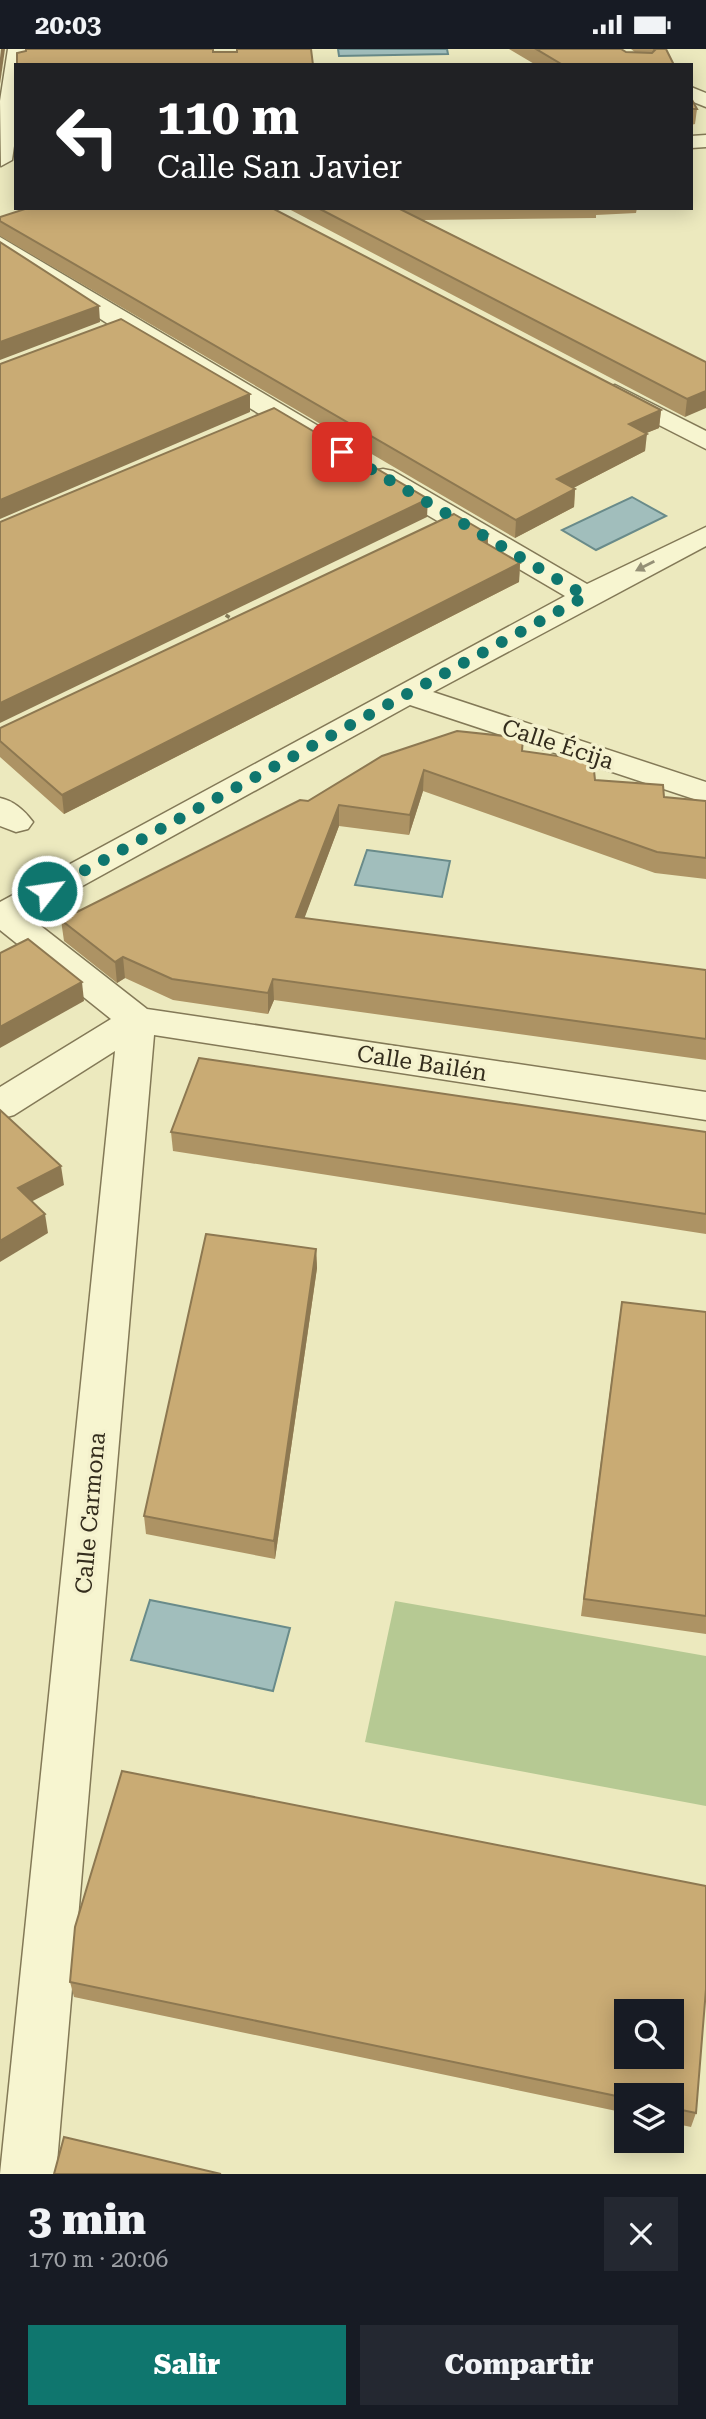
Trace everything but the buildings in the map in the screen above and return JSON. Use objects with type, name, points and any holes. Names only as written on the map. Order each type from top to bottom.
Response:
[{"type":"street","points":[[6,159],[14,86]]},
{"type":"street","points":[[0,244],[125,324],[335,448]]},
{"type":"street","points":[[100,334],[125,324]]},
{"type":"street","points":[[596,383],[706,441]]},
{"type":"street","points":[[252,423],[277,413]]},
{"type":"street","points":[[359,462],[439,525],[586,596]]},
{"type":"street","points":[[0,1105],[137,1020],[2,916],[410,695],[586,596],[706,535]]},
{"type":"street","name":"Calle Écija","points":[[410,695],[706,793]]},
{"type":"street","name":"Calle Bailén","points":[[137,1020],[706,1106]]},
{"type":"street","name":"Calle Carmona","points":[[27,2174],[137,1020]]},
{"type":"path","points":[[216,609],[238,624]]},
{"type":"green space","points":[[395,1601],[706,1656],[706,1806],[365,1742]]},
{"type":"water","points":[[338,49],[447,49],[448,54],[339,56]]},
{"type":"water","points":[[632,497],[666,516],[596,550],[562,530]]},
{"type":"water","points":[[367,850],[450,861],[442,897],[355,885]]},
{"type":"water","points":[[150,1600],[290,1628],[273,1691],[131,1660]]},
{"type":"route","points":[[47,891],[410,695],[586,596],[451,519],[342,452]]}]
